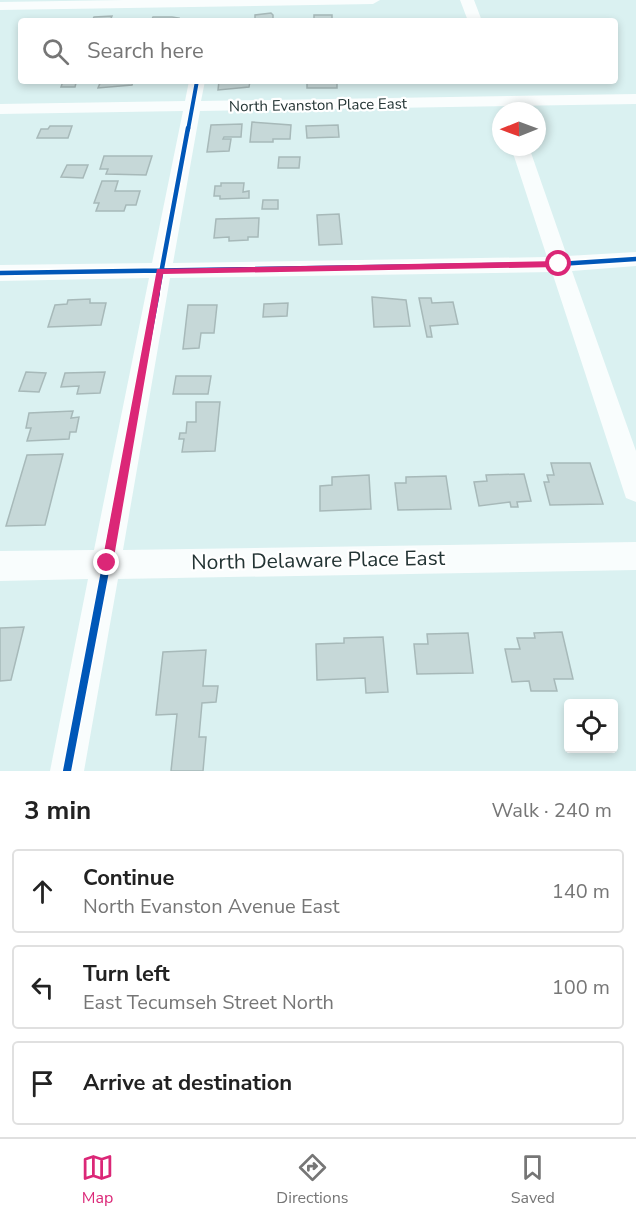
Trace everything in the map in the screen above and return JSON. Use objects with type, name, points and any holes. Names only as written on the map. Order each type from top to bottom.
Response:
[{"type":"street","points":[[0,6],[373,0]]},
{"type":"street","points":[[467,0],[474,18]]},
{"type":"street","points":[[208,18],[211,1]]},
{"type":"street","points":[[67,771],[196,84]]},
{"type":"street","points":[[498,84],[505,102]]},
{"type":"street","name":"North Evanston Place East","points":[[546,104],[636,99]]},
{"type":"street","name":"North Evanston Place East","points":[[0,109],[492,106]]},
{"type":"street","points":[[523,156],[636,489]]},
{"type":"street","points":[[0,273],[559,264],[636,259]]},
{"type":"street","name":"North Delaware Place East","points":[[0,566],[636,555]]},
{"type":"building","points":[[271,13],[273,18],[255,18],[255,15]]},
{"type":"building","points":[[314,15],[332,15],[332,18],[314,18]]},
{"type":"building","points":[[112,16],[111,18],[94,17]]},
{"type":"building","points":[[172,17],[179,18],[152,18]]},
{"type":"building","points":[[62,84],[76,84],[75,87],[61,87]]},
{"type":"building","points":[[100,84],[132,84],[132,85],[98,88]]},
{"type":"building","points":[[219,84],[250,84],[249,87],[218,90]]},
{"type":"building","points":[[307,84],[337,84],[337,88],[307,88]]},
{"type":"building","points":[[252,122],[291,125],[290,139],[250,142]]},
{"type":"building","points":[[242,124],[241,137],[224,137],[223,139],[231,139],[229,151],[207,152],[211,125]]},
{"type":"building","points":[[338,125],[339,137],[307,138],[306,126]]},
{"type":"building","points":[[50,126],[72,126],[68,138],[37,138],[41,129],[48,129]]},
{"type":"building","points":[[104,156],[152,156],[146,175],[106,174],[108,169],[100,169]]},
{"type":"building","points":[[279,157],[300,157],[299,168],[278,168]]},
{"type":"building","points":[[67,165],[88,165],[83,178],[61,177]]},
{"type":"building","points":[[102,181],[118,181],[115,191],[140,191],[136,205],[126,205],[124,211],[96,211],[99,203],[94,203]]},
{"type":"building","points":[[221,183],[244,183],[243,192],[249,191],[249,198],[220,199],[220,196],[214,196],[215,186],[221,186]]},
{"type":"building","points":[[263,200],[278,200],[278,209],[262,209]]},
{"type":"building","points":[[339,214],[342,244],[319,245],[317,215]]},
{"type":"building","points":[[259,218],[258,237],[229,241],[229,237],[214,238],[216,219]]},
{"type":"building","points":[[372,297],[406,300],[410,326],[374,327]]},
{"type":"building","points":[[419,298],[431,298],[432,303],[453,302],[458,324],[430,326],[432,337],[427,337]]},
{"type":"building","points":[[90,299],[90,303],[106,303],[101,325],[48,327],[55,305],[67,304],[68,300]]},
{"type":"building","points":[[288,303],[287,316],[263,317],[264,304]]},
{"type":"building","points":[[188,305],[217,305],[214,333],[201,333],[199,348],[183,349]]},
{"type":"building","points":[[26,372],[46,373],[39,392],[19,391]]},
{"type":"building","points":[[105,372],[100,393],[77,394],[79,386],[61,387],[65,373]]},
{"type":"building","points":[[176,376],[211,376],[208,394],[173,394]]},
{"type":"building","points":[[196,402],[220,402],[215,451],[182,452],[184,439],[179,439],[180,433],[186,433],[187,422],[196,422]]},
{"type":"building","points":[[73,411],[71,418],[79,417],[76,432],[70,432],[69,439],[27,441],[31,428],[26,428],[29,413]]},
{"type":"building","points":[[63,454],[45,525],[6,526],[27,455]]},
{"type":"building","points":[[551,463],[590,463],[603,504],[550,505],[544,482],[549,482],[547,475],[554,475]]},
{"type":"building","points":[[524,474],[531,501],[517,502],[518,507],[511,507],[510,502],[479,506],[474,482],[487,481],[486,475]]},
{"type":"building","points":[[369,475],[371,509],[320,511],[320,486],[332,485],[332,477]]},
{"type":"building","points":[[446,476],[451,509],[398,510],[395,483],[406,483],[406,477]]},
{"type":"building","points":[[24,627],[11,680],[0,681],[0,628]]},
{"type":"building","points":[[562,632],[573,679],[554,679],[557,691],[531,691],[529,681],[512,682],[505,649],[520,649],[517,638],[535,638],[534,633]]},
{"type":"building","points":[[468,633],[473,673],[417,674],[414,644],[428,644],[427,634]]},
{"type":"building","points":[[383,637],[388,692],[366,693],[365,678],[317,680],[316,644],[344,643],[344,638]]},
{"type":"building","points":[[206,650],[203,686],[218,686],[216,702],[202,703],[199,737],[206,737],[203,771],[171,771],[177,714],[156,715],[163,652]]},
{"type":"cycle path","points":[[67,771],[196,84]]},
{"type":"cycle path","points":[[0,273],[559,264],[636,259]]},
{"type":"route","points":[[107,563],[160,271],[559,264]]}]
